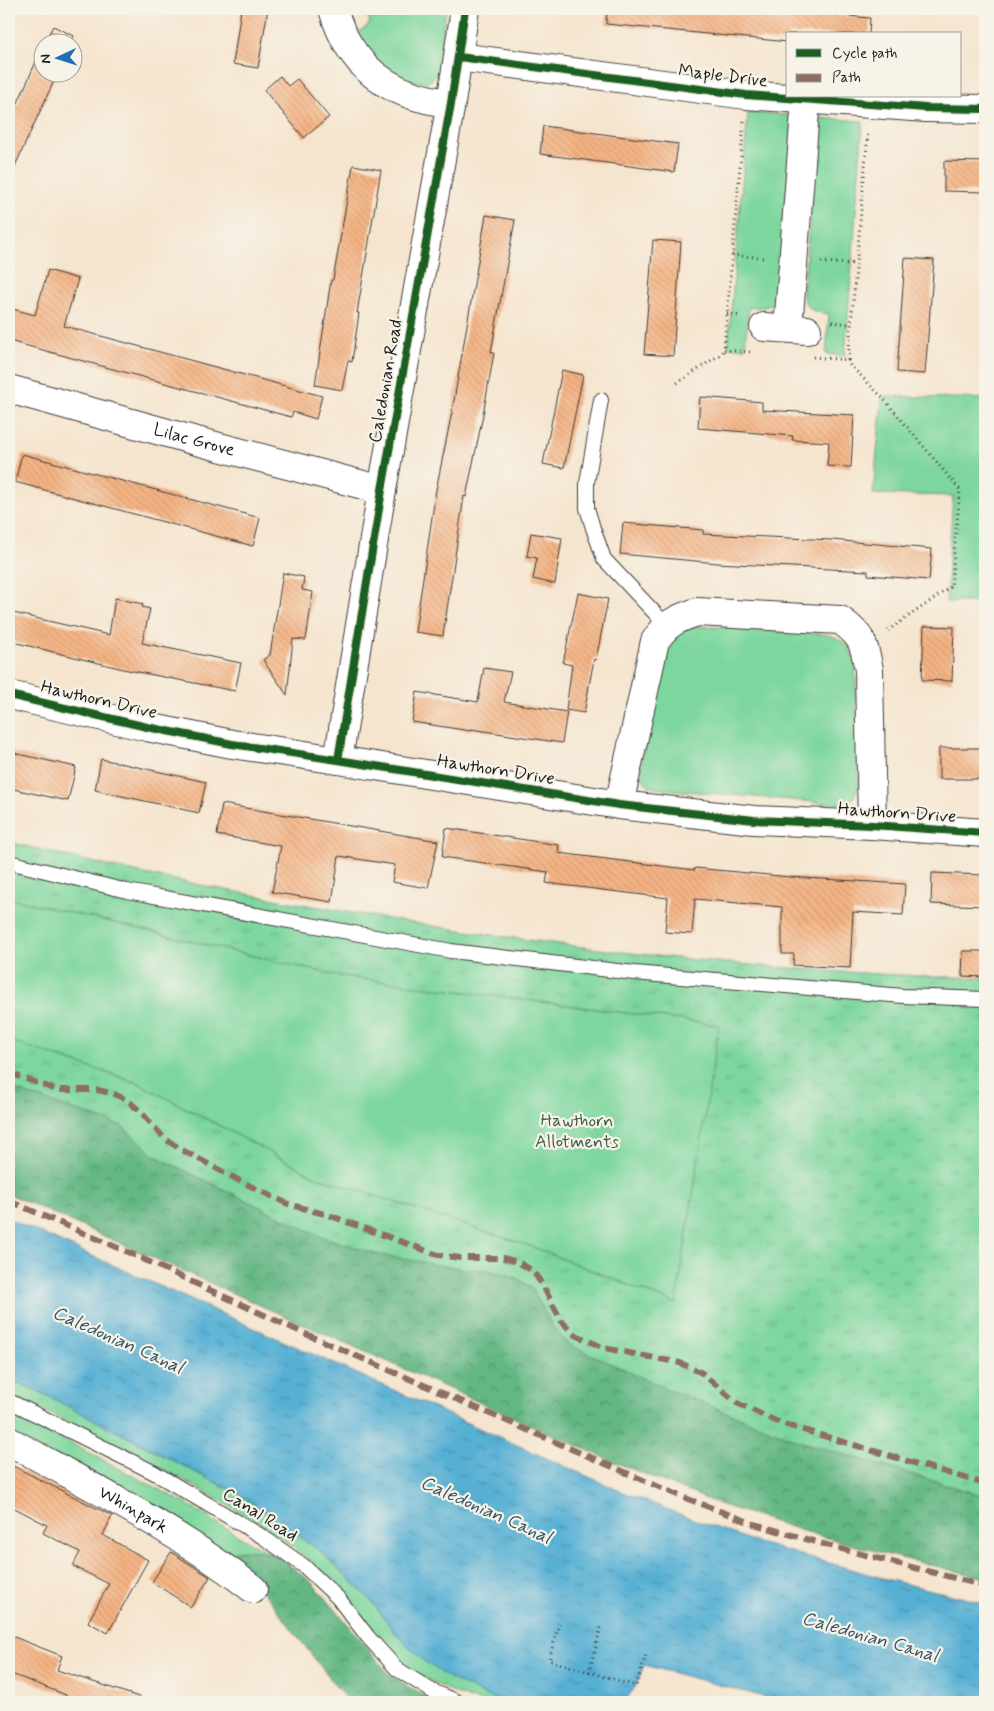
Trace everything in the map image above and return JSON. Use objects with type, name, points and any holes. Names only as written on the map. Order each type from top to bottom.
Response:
[{"type":"street","points":[[333,9],[337,24],[347,43],[359,60],[374,74],[391,86],[410,95],[430,101],[451,103]]},
{"type":"street","name":"Caledonian Road","points":[[338,760],[382,490],[459,57],[465,9]]},
{"type":"street","name":"Maple Drive","points":[[459,57],[746,95],[786,98]]},
{"type":"street","name":"Maple Drive","points":[[791,98],[926,108],[985,109]]},
{"type":"street","points":[[797,327],[806,99]]},
{"type":"street","name":"Lilac Grove","points":[[9,388],[199,442],[382,490]]},
{"type":"street","name":"Hawthorn Drive","points":[[667,626],[682,617],[697,612],[840,620],[856,631],[865,647],[869,670],[872,825]]},
{"type":"street","points":[[619,805],[655,641],[667,626]]},
{"type":"street","name":"Hawthorn Drive","points":[[9,694],[146,727],[222,742],[619,805],[754,820],[872,825],[985,833]]},
{"type":"street","name":"Whinpark","points":[[9,1441],[138,1512],[219,1563],[253,1589]]},
{"type":"lane","points":[[601,400],[587,483],[587,508],[604,559],[667,626]]},
{"type":"lane","points":[[9,862],[127,891],[451,951],[634,973],[903,996],[985,999]]},
{"type":"lane","name":"Canal Road","points":[[9,1401],[153,1472],[263,1537],[304,1566],[338,1598],[368,1637],[397,1669],[432,1691],[458,1702]]},
{"type":"path","points":[[732,255],[775,259]]},
{"type":"path","points":[[816,262],[855,264]]},
{"type":"path","points":[[797,327],[851,324]]},
{"type":"path","points":[[678,383],[721,354],[724,350]]},
{"type":"path","points":[[848,360],[883,398],[960,490],[951,587],[865,647]]},
{"type":"path","points":[[559,1623],[549,1660],[636,1686],[646,1654]]},
{"type":"path","points":[[588,1672],[601,1627]]},
{"type":"green space","points":[[366,9],[446,9],[438,68],[433,78],[425,82],[415,82],[403,77],[380,63],[365,49],[358,34],[370,23]]},
{"type":"green space","points":[[748,113],[790,115],[794,120],[779,300],[765,307],[749,307],[745,348],[728,347]]},
{"type":"green space","points":[[821,118],[863,121],[845,356],[826,354],[829,314],[809,308],[803,295],[818,122]]},
{"type":"green space","points":[[884,396],[985,399],[985,602],[946,602],[953,496],[873,494],[882,400]]},
{"type":"green space","points":[[695,626],[825,634],[841,640],[848,646],[855,661],[859,782],[855,795],[851,800],[839,804],[661,789],[647,784],[643,777],[641,762],[665,653],[672,638],[684,630]]},
{"type":"green space","points":[[9,842],[102,865],[261,897],[466,931],[673,958],[881,974],[985,978],[985,1496],[799,1441],[663,1387],[568,1344],[553,1327],[531,1287],[513,1276],[487,1270],[458,1268],[380,1255],[320,1236],[155,1156],[122,1126],[9,1088],[9,1041],[138,1083],[317,1177],[530,1246],[676,1304],[719,1025],[334,975],[9,898]]},
{"type":"green space","name":"Hawthorn Allotments","points":[[9,898],[334,975],[720,1025],[676,1304],[530,1246],[317,1177],[138,1083],[9,1041]]},
{"type":"green space","points":[[9,1088],[122,1126],[155,1156],[320,1236],[380,1255],[458,1268],[487,1270],[513,1276],[531,1287],[553,1327],[568,1344],[663,1387],[799,1441],[985,1496],[985,1578],[893,1556],[806,1532],[719,1504],[612,1461],[9,1194]]},
{"type":"green space","points":[[9,1379],[42,1393],[242,1496],[320,1551],[371,1600],[395,1633],[491,1698],[509,1702],[473,1700],[441,1687],[412,1670],[394,1655],[329,1579],[281,1538],[171,1473],[9,1395]]},
{"type":"green space","points":[[9,1411],[187,1504],[240,1537],[280,1558],[250,1551],[221,1555],[9,1432]]},
{"type":"green space","points":[[241,1550],[260,1551],[280,1558],[311,1582],[389,1674],[420,1694],[438,1702],[352,1702],[341,1693],[262,1590],[221,1555]]},
{"type":"water","name":"Caledonian Canal","points":[[9,1219],[618,1490],[755,1542],[882,1578],[985,1603],[985,1702],[783,1702],[644,1665],[636,1686],[628,1697],[602,1702],[509,1702],[491,1698],[449,1678],[424,1661],[395,1633],[371,1600],[320,1551],[242,1496],[42,1393],[9,1379]]},
{"type":"building","points":[[241,9],[268,9],[258,68],[233,64]]},
{"type":"building","points":[[607,9],[773,9],[870,18],[869,32],[786,32],[786,42],[606,24]]},
{"type":"building","points":[[53,26],[66,32],[50,32]]},
{"type":"building","points":[[32,71],[32,82],[53,82],[9,179],[9,123]]},
{"type":"building","points":[[280,76],[288,86],[297,79],[329,117],[304,138],[264,90]]},
{"type":"building","points":[[543,126],[678,144],[674,172],[540,154]]},
{"type":"building","points":[[944,161],[985,162],[985,192],[944,191]]},
{"type":"building","points":[[353,165],[381,170],[357,313],[359,313],[352,362],[348,361],[342,390],[315,385],[331,280],[333,280]]},
{"type":"building","points":[[486,215],[515,220],[491,352],[494,353],[482,420],[466,497],[464,496],[443,636],[415,632],[436,490],[452,412]]},
{"type":"building","points":[[653,240],[681,242],[673,356],[644,354]]},
{"type":"building","points":[[905,258],[934,260],[925,374],[897,372]]},
{"type":"building","points":[[48,270],[78,279],[64,326],[322,396],[316,419],[293,412],[291,417],[9,341],[9,308],[35,315]]},
{"type":"building","points":[[562,370],[583,375],[564,468],[543,464]]},
{"type":"building","points":[[700,397],[762,402],[762,410],[854,415],[851,467],[827,466],[829,442],[792,440],[793,436],[698,428]]},
{"type":"building","points":[[22,454],[260,518],[253,546],[15,482]]},
{"type":"building","points":[[623,523],[703,530],[703,534],[832,540],[932,549],[929,580],[868,575],[868,571],[717,563],[620,554]]},
{"type":"building","points":[[531,533],[562,538],[555,584],[533,579],[537,558],[527,556]]},
{"type":"building","points":[[283,573],[304,577],[302,590],[313,592],[306,640],[293,639],[287,695],[263,660],[270,655]]},
{"type":"building","points":[[578,593],[608,599],[584,713],[566,710],[572,665],[563,663]]},
{"type":"building","points":[[115,598],[143,604],[142,607],[150,609],[142,643],[241,663],[235,691],[123,669],[9,641],[9,612],[109,635]]},
{"type":"building","points":[[924,626],[954,627],[952,681],[922,680]]},
{"type":"building","points":[[484,668],[511,672],[504,702],[567,712],[562,743],[412,722],[417,692],[478,702]]},
{"type":"building","points":[[939,748],[985,748],[985,779],[939,779]]},
{"type":"building","points":[[9,752],[76,767],[68,801],[9,788]]},
{"type":"building","points":[[101,759],[206,782],[199,813],[95,790]]},
{"type":"building","points":[[222,804],[438,841],[428,888],[392,882],[395,865],[339,856],[332,902],[272,892],[281,846],[217,835]]},
{"type":"building","points":[[446,828],[559,845],[558,853],[695,870],[695,868],[790,877],[905,884],[903,915],[853,912],[850,968],[793,965],[794,954],[782,954],[782,907],[695,899],[692,934],[665,932],[668,898],[546,883],[548,872],[442,857]]},
{"type":"building","points":[[932,873],[985,875],[985,906],[931,904]]},
{"type":"building","points":[[963,951],[985,951],[985,977],[962,976]]},
{"type":"building","points":[[9,1464],[112,1516],[103,1535],[148,1560],[108,1633],[88,1622],[109,1584],[73,1566],[80,1552],[43,1533],[47,1525],[9,1505]]},
{"type":"building","points":[[171,1552],[210,1577],[191,1607],[152,1582]]},
{"type":"building","points":[[9,1635],[62,1656],[57,1670],[142,1698],[142,1702],[64,1702],[66,1695],[9,1673]]},
{"type":"marked path","points":[[9,1073],[57,1090],[98,1090],[127,1100],[140,1111],[164,1138],[182,1150],[288,1204],[328,1215],[438,1255],[461,1258],[503,1258],[518,1262],[533,1271],[562,1322],[576,1335],[604,1348],[680,1363],[702,1373],[737,1403],[780,1423],[985,1484]]},
{"type":"marked path","points":[[9,1201],[123,1250],[299,1331],[680,1496],[754,1524],[830,1546],[985,1586]]},
{"type":"cycle path","points":[[338,760],[382,490],[451,103],[465,9]]},
{"type":"cycle path","points":[[459,57],[746,95],[786,98]]},
{"type":"cycle path","points":[[788,98],[926,108],[985,109]]},
{"type":"cycle path","points":[[9,695],[147,727],[232,744],[619,805],[754,820],[872,825],[985,833]]}]
